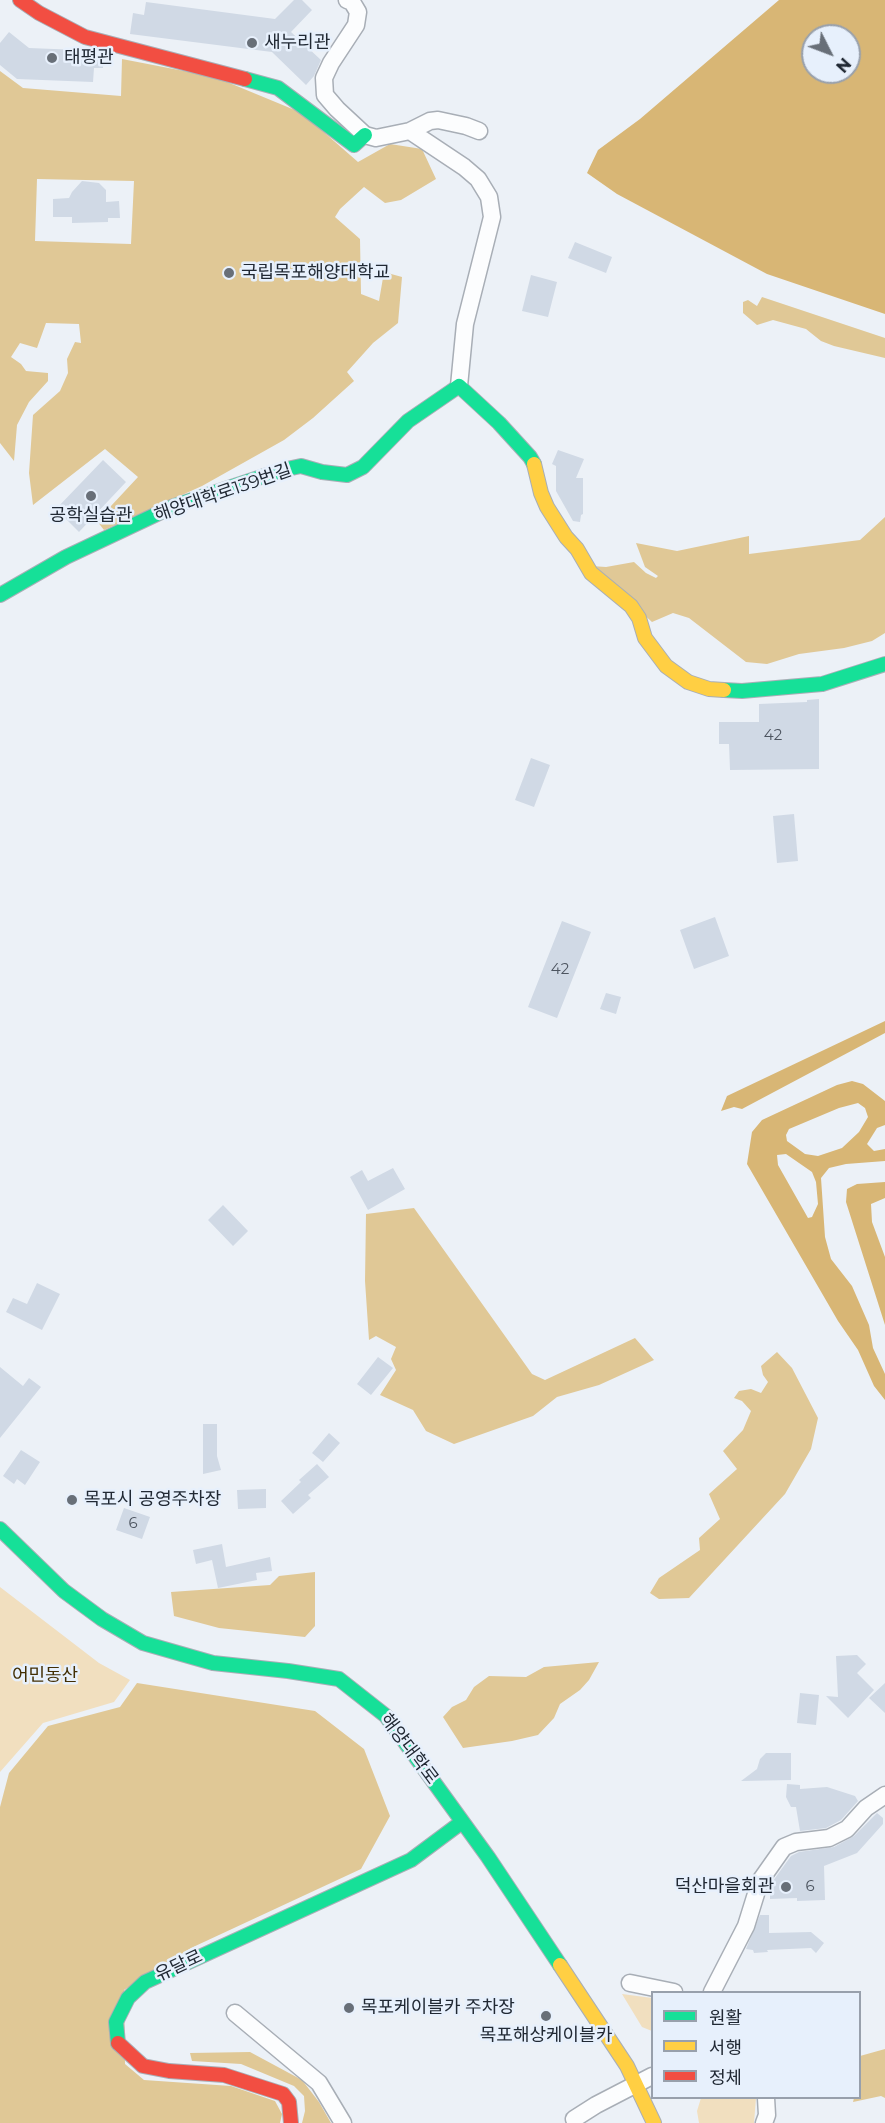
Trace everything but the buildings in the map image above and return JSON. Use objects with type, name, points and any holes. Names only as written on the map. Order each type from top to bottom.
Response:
[{"type":"street","points":[[20,0],[39,13],[85,37],[278,88],[354,145],[364,135]]},
{"type":"street","points":[[347,0],[352,2],[358,12],[356,25],[324,78],[325,95],[364,135],[376,138],[410,131],[430,121],[438,120],[479,131]]},
{"type":"street","points":[[410,131],[464,166],[478,179],[489,197],[492,217],[465,324],[459,386],[499,423],[530,457],[547,507],[566,537],[577,549],[591,573],[631,606],[639,618],[645,638],[666,666],[688,682],[709,688],[742,691],[822,684],[885,664]]},
{"type":"street","name":"해양대학로139번길","points":[[0,595],[66,557],[174,506],[282,470],[301,466],[322,472],[347,475],[363,467],[408,421],[459,386]]},
{"type":"street","name":"해양대학로","points":[[0,1529],[64,1591],[102,1619],[143,1642],[213,1663],[339,1679],[386,1716],[462,1822],[627,2066],[654,2123]]},
{"type":"street","points":[[713,1991],[746,1926],[760,1881],[784,1847],[796,1842],[829,1838],[847,1829],[866,1808],[885,1796]]},
{"type":"street","name":"유달로","points":[[291,2123],[289,2102],[283,2094],[268,2088],[224,2074],[169,2071],[143,2066],[117,2042],[116,2022],[128,1998],[145,1982],[411,1860],[462,1822]]},
{"type":"street","points":[[630,1983],[669,1991]]},
{"type":"street","points":[[235,2013],[320,2083],[343,2123]]},
{"type":"street","points":[[574,2119],[651,2076]]},
{"type":"street","points":[[764,2123],[767,2115],[766,2099]]},
{"type":"green space","name":"어민동산","points":[[0,1587],[99,1663],[130,1680],[114,1702],[43,1723],[0,1772]]},
{"type":"green space","points":[[622,1994],[651,1998],[651,2031],[642,2027]]},
{"type":"green space","points":[[701,2099],[756,2099],[754,2123],[699,2123],[697,2111]]},
{"type":"shaded area","points":[[779,0],[885,0],[885,314],[767,274],[617,194],[587,173],[598,150],[640,119]]},
{"type":"shaded area","points":[[122,59],[215,77],[302,113],[358,162],[390,144],[422,149],[436,179],[401,200],[385,203],[364,187],[340,209],[335,217],[360,239],[361,294],[379,301],[384,272],[402,277],[398,323],[373,343],[347,372],[354,381],[313,418],[284,440],[202,486],[104,530],[97,521],[138,477],[105,449],[33,505],[29,473],[33,415],[60,391],[68,373],[67,359],[75,342],[81,343],[79,324],[46,323],[37,348],[20,343],[11,357],[26,371],[48,373],[48,381],[29,402],[17,425],[14,461],[0,443],[0,71],[23,88],[121,96]],"holes":[[[37,179],[134,181],[131,244],[35,241]]]},
{"type":"shaded area","points":[[762,297],[885,338],[885,358],[834,346],[821,341],[806,329],[773,320],[757,325],[743,313],[743,302],[748,300],[757,306]]},
{"type":"shaded area","points":[[885,517],[885,633],[872,641],[844,648],[799,654],[767,664],[746,662],[689,618],[673,613],[652,622],[591,566],[606,567],[634,562],[646,573],[656,578],[658,576],[645,567],[636,543],[677,551],[749,536],[749,554],[860,540]]},
{"type":"shaded area","points":[[885,1021],[885,1033],[742,1109],[734,1107],[721,1111],[727,1096]]},
{"type":"shaded area","points":[[852,1081],[863,1084],[885,1101],[885,1125],[877,1128],[867,1144],[874,1151],[885,1149],[885,1161],[846,1164],[829,1168],[821,1178],[825,1237],[831,1259],[852,1286],[869,1325],[873,1348],[885,1374],[885,1400],[874,1386],[858,1350],[838,1321],[747,1164],[752,1132],[762,1120],[837,1085]],"holes":[[[858,1103],[865,1108],[868,1117],[859,1132],[842,1148],[818,1156],[805,1154],[787,1141],[786,1135],[789,1129],[839,1108]],[[786,1154],[812,1172],[816,1182],[818,1204],[812,1217],[808,1218],[778,1165],[777,1155]]]},
{"type":"shaded area","points":[[885,1182],[885,1198],[871,1204],[872,1222],[885,1257],[885,1325],[846,1202],[847,1189],[857,1184]]},
{"type":"shaded area","points":[[414,1208],[532,1374],[545,1380],[635,1338],[654,1360],[599,1385],[557,1397],[533,1416],[454,1444],[426,1431],[413,1410],[380,1395],[396,1370],[391,1359],[396,1347],[376,1336],[369,1340],[365,1281],[366,1214]]},
{"type":"shaded area","points":[[777,1352],[792,1368],[818,1418],[811,1449],[785,1494],[689,1598],[659,1599],[650,1593],[659,1578],[700,1550],[699,1538],[720,1519],[709,1494],[737,1469],[723,1451],[743,1430],[751,1411],[742,1401],[734,1398],[739,1391],[751,1389],[761,1393],[768,1382],[761,1366]]},
{"type":"shaded area","points":[[315,1572],[315,1626],[305,1637],[219,1628],[174,1616],[171,1592],[270,1585],[279,1576]]},
{"type":"shaded area","points":[[599,1662],[589,1680],[580,1690],[560,1704],[554,1718],[538,1735],[463,1748],[443,1717],[452,1707],[466,1700],[474,1687],[489,1676],[526,1677],[544,1667]]},
{"type":"shaded area","points":[[137,1683],[315,1711],[364,1749],[390,1816],[361,1869],[191,1948],[124,1990],[125,2064],[144,2080],[231,2086],[275,2101],[282,2114],[280,2123],[0,2123],[0,1807],[9,1773],[48,1726],[120,1707]]},
{"type":"shaded area","points":[[885,2049],[885,2098],[881,2096],[853,2102],[854,2099],[861,2099],[861,2056]]},
{"type":"shaded area","points":[[250,2052],[302,2080],[331,2123],[302,2123],[305,2111],[304,2096],[294,2086],[241,2064],[192,2061],[190,2053]]},
{"type":"traffic: fast","points":[[245,79],[278,88],[354,145],[365,135]]},
{"type":"traffic: fast","points":[[0,595],[66,557],[174,506],[282,470],[301,466],[322,472],[347,475],[363,467],[408,421],[459,386],[499,423],[534,464]]},
{"type":"traffic: fast","points":[[724,690],[742,691],[822,684],[885,664]]},
{"type":"traffic: fast","points":[[0,1529],[64,1591],[102,1619],[143,1643],[213,1663],[339,1679],[386,1716],[488,1857],[560,1965]]},
{"type":"traffic: fast","points":[[118,2043],[116,2022],[128,1998],[145,1982],[411,1860],[462,1822]]},
{"type":"traffic: slow","points":[[534,464],[547,507],[566,537],[577,549],[591,573],[631,606],[639,618],[645,638],[666,666],[688,682],[709,689],[724,690]]},
{"type":"traffic: slow","points":[[560,1965],[627,2066],[654,2123]]},
{"type":"traffic: jam","points":[[20,0],[39,13],[85,37],[245,79]]},
{"type":"traffic: jam","points":[[118,2043],[143,2066],[169,2071],[224,2075],[283,2094],[289,2102],[291,2123]]},
{"type":"place","name":"새누리관","points":[[252,43]]},
{"type":"place","name":"태평관","points":[[52,58]]},
{"type":"place","name":"국립목포해양대학교","points":[[229,273]]},
{"type":"place","name":"공학실습관","points":[[91,496]]},
{"type":"place","name":"목포시 공영주차장","points":[[72,1500]]},
{"type":"place","name":"덕산마을회관","points":[[786,1887]]},
{"type":"place","name":"목포케이블카 주차장","points":[[349,2008]]},
{"type":"place","name":"목포해상케이블카","points":[[546,2016]]}]
